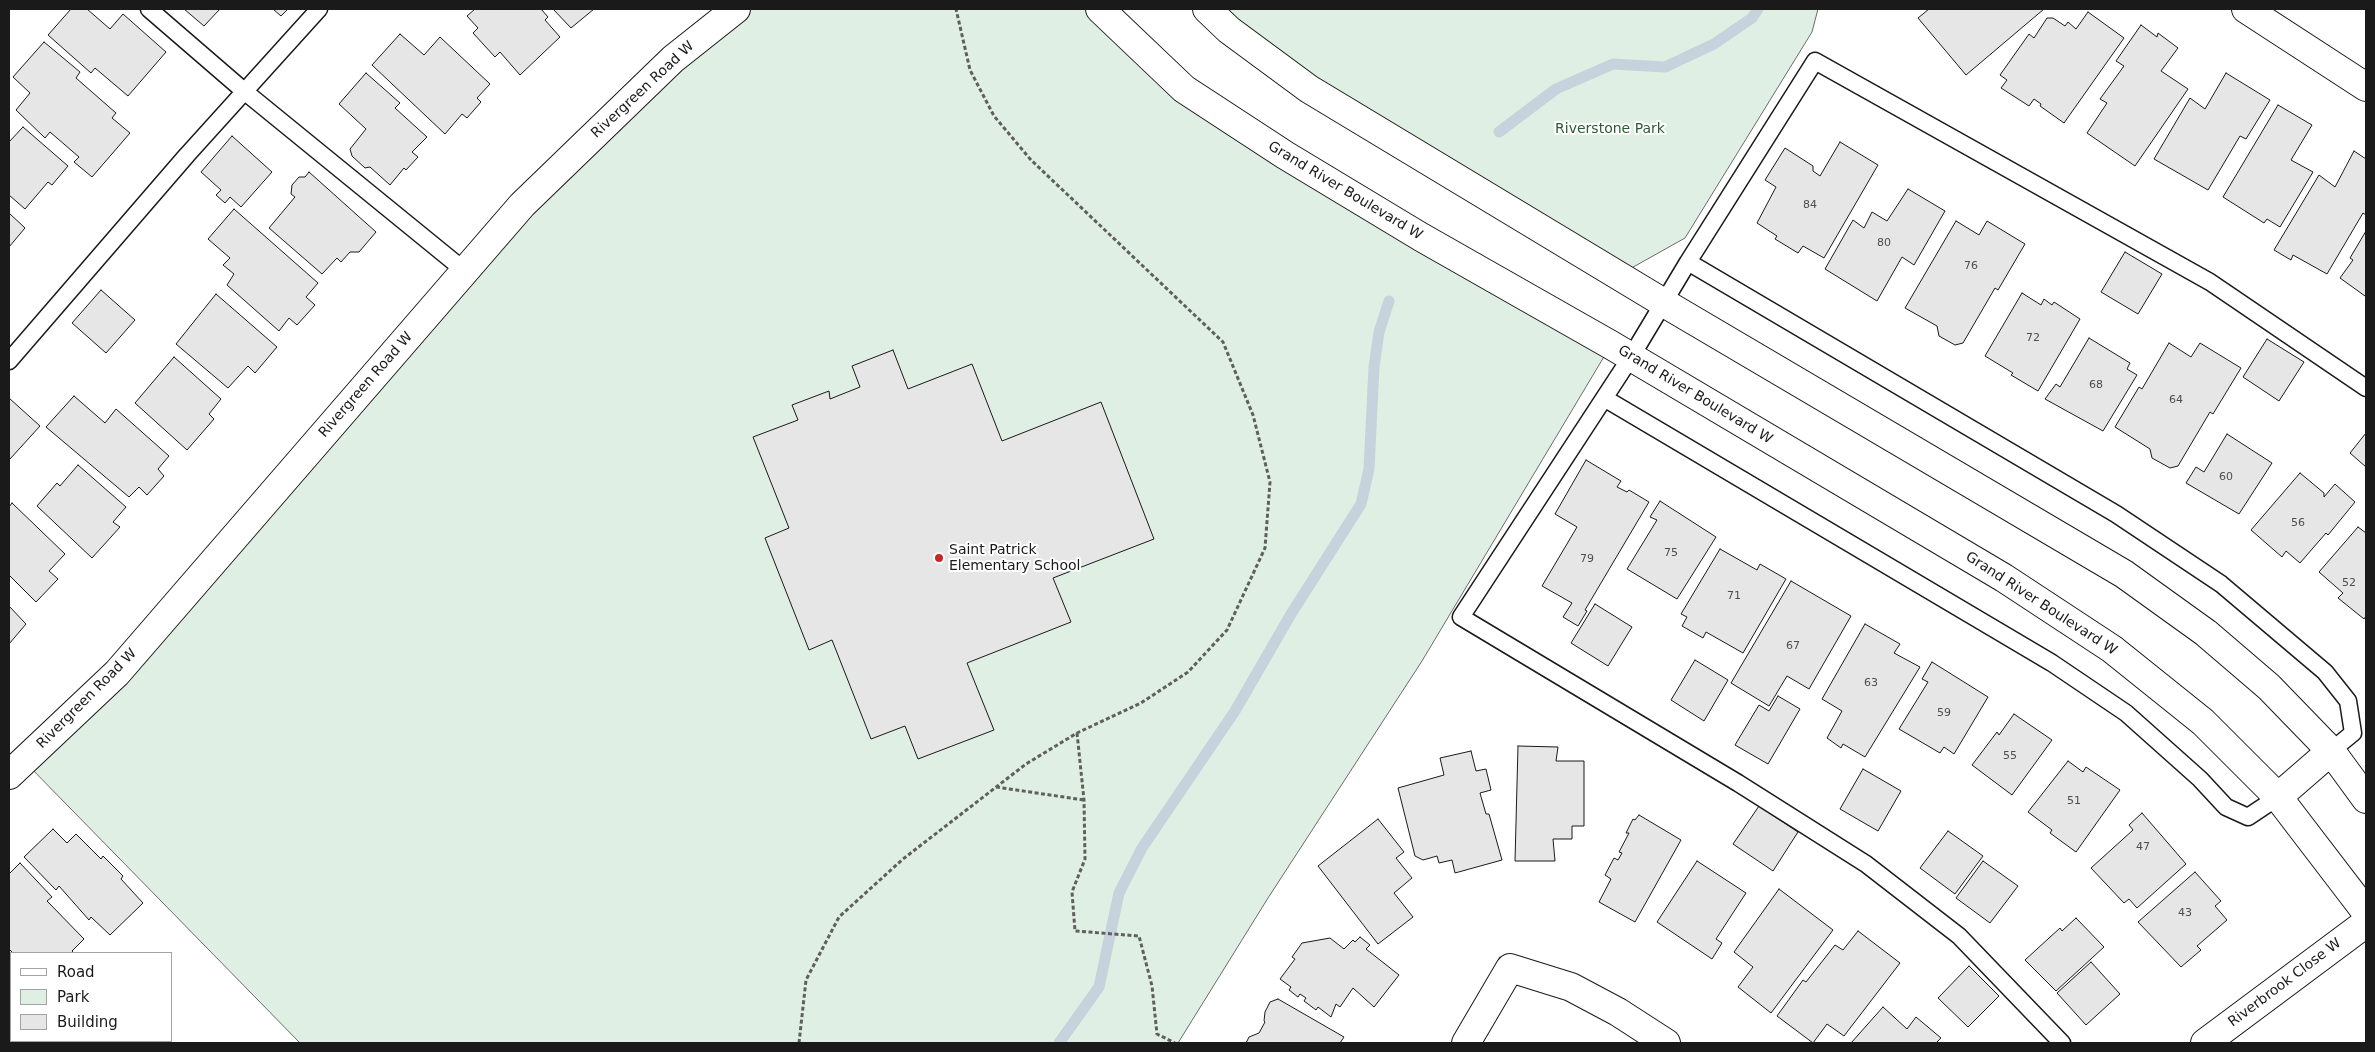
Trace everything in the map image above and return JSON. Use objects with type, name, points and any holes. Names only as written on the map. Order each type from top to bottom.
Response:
[{"type":"street","name":"Rivergreen Road W","points":[[9,775],[117,673],[522,205],[673,59],[736,9]]},
{"type":"street","name":"Grand River Boulevard W","points":[[1100,9],[1184,89],[1284,155],[1394,221],[1631,357],[2004,578],[2112,649],[2203,722],[2278,797],[2366,912]]},
{"type":"street","points":[[1207,9],[1229,30],[1309,89],[1664,303],[2124,574],[2206,633],[2269,687],[2331,751],[2366,798]]},
{"type":"street","points":[[2246,9],[2366,87]]},
{"type":"street","points":[[2278,797],[2331,751]]},
{"type":"street","name":"Riverbrook Close W","points":[[2205,1043],[2366,923]]},
{"type":"street","points":[[1466,1043],[1510,968],[1571,987],[1618,1012],[1666,1043]]},
{"type":"lane","points":[[149,9],[244,91],[465,271]]},
{"type":"lane","points":[[9,360],[244,91],[319,9]]},
{"type":"lane","points":[[2062,1043],[1959,936],[1866,864],[1738,783],[1461,617],[1631,357],[1688,262],[1815,61],[2210,282],[2366,388]]},
{"type":"lane","points":[[1688,262],[2116,514],[2221,584],[2325,672],[2348,701],[2352,733],[2331,751]]},
{"type":"lane","points":[[1604,398],[2052,663],[2126,712],[2200,779],[2226,807],[2248,817],[2278,797]]},
{"type":"path","points":[[799,1043],[806,980],[839,917],[903,859],[1026,764],[1077,733],[1141,703],[1188,672],[1227,630],[1264,548],[1270,482],[1253,415],[1223,342],[1031,160],[994,116],[970,70],[956,9]]},
{"type":"path","points":[[1077,733],[1084,800],[1085,859],[1072,892],[1075,931],[1139,936],[1152,986],[1157,1034],[1176,1043]]},
{"type":"path","points":[[996,787],[1084,800]]},
{"type":"green space","points":[[736,9],[1100,9],[1184,89],[1611,345],[1422,661],[1268,898],[1178,1043],[300,1043],[24,761],[522,205]]},
{"type":"green space","name":"Riverstone Park","points":[[1207,9],[1818,9],[1812,32],[1685,238],[1619,275]]},
{"type":"building","points":[[71,9],[87,9],[110,29],[123,14],[166,52],[128,96],[95,68],[91,73],[48,35]]},
{"type":"building","points":[[184,9],[220,9],[204,26]]},
{"type":"building","points":[[273,9],[288,9],[281,16]]},
{"type":"building","points":[[475,9],[541,9],[548,17],[545,20],[560,37],[520,75],[500,52],[495,57],[473,33],[478,28],[467,16]]},
{"type":"building","points":[[553,9],[594,9],[571,28]]},
{"type":"building","points":[[1929,9],[2044,9],[1966,75],[1918,18]]},
{"type":"building","points":[[2088,12],[2124,38],[2064,123],[2040,106],[2041,104],[2034,99],[2029,106],[2001,88],[2007,80],[2000,75],[2029,34],[2034,38],[2047,18],[2053,18],[2065,26],[2068,22],[2076,29]]},
{"type":"building","points":[[2141,25],[2157,37],[2158,33],[2178,48],[2161,71],[2188,89],[2135,166],[2087,133],[2107,103],[2100,99],[2124,66],[2116,61]]},
{"type":"building","points":[[400,34],[424,55],[440,37],[490,84],[477,98],[481,102],[467,118],[462,114],[445,134],[372,65]]},
{"type":"building","points":[[44,42],[80,72],[76,78],[116,113],[112,118],[130,133],[92,177],[74,162],[79,157],[50,132],[45,138],[16,110],[30,93],[13,77]]},
{"type":"building","points":[[366,73],[400,103],[395,108],[427,137],[412,152],[418,157],[406,170],[404,168],[390,185],[370,167],[365,168],[352,156],[350,149],[366,129],[339,104]]},
{"type":"building","points":[[2226,73],[2270,100],[2246,139],[2240,136],[2208,190],[2154,159],[2190,98],[2205,109]]},
{"type":"building","points":[[2278,105],[2312,125],[2291,160],[2313,172],[2280,227],[2267,219],[2264,223],[2223,197]]},
{"type":"building","points":[[23,127],[68,166],[52,185],[48,182],[25,209],[9,195],[9,142]]},
{"type":"building","points":[[232,136],[272,172],[241,207],[230,197],[225,203],[216,195],[221,190],[201,172]]},
{"type":"building","points":[[1840,142],[1878,165],[1824,258],[1803,246],[1798,253],[1775,239],[1777,236],[1757,223],[1776,187],[1765,180],[1785,148],[1813,166],[1813,171],[1820,176]]},
{"type":"building","points":[[2354,151],[2366,159],[2366,215],[2363,213],[2327,274],[2293,255],[2291,260],[2274,250],[2319,175],[2335,187]]},
{"type":"building","points":[[309,172],[376,232],[359,252],[350,252],[341,262],[337,258],[322,274],[269,228],[295,197],[291,194],[292,185],[299,177],[305,177]]},
{"type":"building","points":[[1908,189],[1945,211],[1914,265],[1902,257],[1877,301],[1825,269],[1853,220],[1864,228],[1872,212],[1887,221]]},
{"type":"building","points":[[234,209],[318,283],[306,297],[315,305],[297,325],[289,318],[279,331],[227,285],[234,274],[223,265],[230,258],[208,239]]},
{"type":"building","points":[[9,213],[25,228],[9,247]]},
{"type":"building","points":[[1956,221],[1979,235],[1987,221],[2025,244],[1998,290],[1995,288],[1963,343],[1955,345],[1939,336],[1937,326],[1905,308]]},
{"type":"building","points":[[2366,231],[2365,296],[2340,278],[2353,260],[2350,258]]},
{"type":"building","points":[[2125,252],[2162,274],[2138,314],[2101,292]]},
{"type":"building","points":[[101,290],[135,320],[106,353],[72,323]]},
{"type":"building","points":[[2022,293],[2041,305],[2044,299],[2052,305],[2054,302],[2080,319],[2038,391],[2011,375],[2013,373],[1985,356]]},
{"type":"building","points":[[216,294],[277,347],[255,373],[248,366],[228,388],[176,344]]},
{"type":"building","points":[[2089,338],[2130,363],[2127,369],[2137,375],[2103,431],[2045,399],[2056,384],[2060,387]]},
{"type":"building","points":[[2267,339],[2304,362],[2279,401],[2243,377]]},
{"type":"building","points":[[2169,343],[2191,357],[2200,343],[2241,368],[2213,414],[2210,412],[2178,466],[2170,468],[2152,458],[2150,449],[2115,427],[2139,387],[2142,389]]},
{"type":"building","name":"Saint Patrick Elementary School","points":[[893,350],[908,389],[972,364],[1002,441],[1101,402],[1154,539],[1053,578],[1071,622],[967,663],[994,730],[918,759],[905,726],[871,739],[832,640],[809,650],[765,538],[789,528],[753,437],[798,420],[792,405],[829,391],[830,399],[860,387],[852,366]]},
{"type":"building","points":[[174,357],[221,399],[209,414],[214,419],[187,450],[135,403]]},
{"type":"building","points":[[74,396],[105,423],[116,409],[169,456],[158,469],[164,476],[147,495],[139,487],[129,497],[46,427]]},
{"type":"building","points":[[9,398],[40,426],[10,459],[9,458]]},
{"type":"building","points":[[2366,433],[2366,467],[2350,453]]},
{"type":"building","points":[[2227,434],[2272,463],[2239,514],[2186,483],[2196,467],[2204,472]]},
{"type":"building","points":[[1586,460],[1621,481],[1617,487],[1627,492],[1629,490],[1649,502],[1585,610],[1587,611],[1578,626],[1563,617],[1572,603],[1542,586],[1577,527],[1555,514]]},
{"type":"building","points":[[78,465],[126,507],[113,522],[120,527],[92,558],[37,506],[57,483],[60,486]]},
{"type":"building","points":[[2300,473],[2324,493],[2324,497],[2335,484],[2355,502],[2328,535],[2326,533],[2300,563],[2286,551],[2282,557],[2251,530]]},
{"type":"building","points":[[1660,501],[1716,537],[1677,599],[1627,569],[1657,520],[1650,517]]},
{"type":"building","points":[[12,503],[65,554],[49,571],[58,579],[36,602],[9,575],[9,507]]},
{"type":"building","points":[[2358,527],[2366,533],[2366,616],[2364,619],[2338,598],[2343,593],[2319,572]]},
{"type":"building","points":[[1720,549],[1757,570],[1760,564],[1786,579],[1743,653],[1706,632],[1703,638],[1682,626],[1687,617],[1681,614]]},
{"type":"building","points":[[1791,581],[1851,616],[1809,689],[1787,676],[1769,706],[1731,683]]},
{"type":"building","points":[[1595,604],[1632,627],[1608,666],[1571,643]]},
{"type":"building","points":[[9,606],[26,624],[9,644]]},
{"type":"building","points":[[1865,624],[1900,644],[1894,653],[1920,667],[1865,757],[1843,744],[1841,748],[1827,738],[1842,711],[1822,699]]},
{"type":"building","points":[[1695,660],[1728,680],[1704,721],[1671,700]]},
{"type":"building","points":[[1932,662],[1988,697],[1954,754],[1944,747],[1940,753],[1899,729],[1928,682],[1922,679]]},
{"type":"building","points":[[1778,696],[1800,709],[1768,764],[1735,745],[1759,705],[1769,711]]},
{"type":"building","points":[[2014,714],[2052,740],[2012,795],[1972,765],[1997,732],[1999,735]]},
{"type":"building","points":[[1518,746],[1558,747],[1556,761],[1584,761],[1584,826],[1572,826],[1572,839],[1553,839],[1555,861],[1515,861]]},
{"type":"building","points":[[1471,751],[1476,771],[1486,769],[1491,790],[1480,793],[1486,814],[1489,814],[1502,860],[1455,873],[1452,860],[1439,863],[1437,856],[1423,860],[1415,856],[1398,788],[1444,775],[1440,758]]},
{"type":"building","points":[[2068,761],[2083,772],[2086,767],[2120,790],[2076,852],[2050,833],[2052,830],[2028,812]]},
{"type":"building","points":[[1863,769],[1901,791],[1878,831],[1840,809]]},
{"type":"building","points":[[1759,806],[1798,832],[1773,871],[1733,844]]},
{"type":"building","points":[[2142,813],[2186,864],[2137,908],[2129,899],[2124,903],[2091,868],[2133,830],[2129,825]]},
{"type":"building","points":[[1639,815],[1681,840],[1635,922],[1599,902],[1611,879],[1605,875],[1614,858],[1618,860],[1622,853],[1619,852],[1629,833],[1626,833],[1633,819],[1635,820]]},
{"type":"building","points":[[1378,819],[1404,852],[1396,858],[1412,878],[1394,893],[1413,917],[1378,944],[1318,866]]},
{"type":"building","points":[[53,829],[67,843],[76,834],[101,859],[103,856],[123,876],[121,879],[143,903],[110,935],[91,917],[89,920],[59,886],[56,890],[24,857]]},
{"type":"building","points":[[1948,831],[1983,856],[1955,894],[1920,868]]},
{"type":"building","points":[[1697,861],[1746,893],[1716,939],[1722,943],[1712,959],[1657,922]]},
{"type":"building","points":[[1983,861],[2018,886],[1990,923],[1956,898]]},
{"type":"building","points":[[20,863],[52,897],[47,901],[84,939],[73,952],[12,952],[9,949],[9,874]]},
{"type":"building","points":[[2195,872],[2221,901],[2215,906],[2227,920],[2197,946],[2201,950],[2181,967],[2138,922]]},
{"type":"building","points":[[1779,889],[1833,930],[1771,1013],[1738,987],[1753,967],[1734,952]]},
{"type":"building","points":[[2076,918],[2104,947],[2056,991],[2025,960],[2060,928],[2062,931]]},
{"type":"building","points":[[1858,931],[1900,963],[1844,1036],[1827,1024],[1813,1043],[1777,1016],[1803,980],[1806,982],[1835,945],[1843,950]]},
{"type":"building","points":[[1360,937],[1370,945],[1366,949],[1399,975],[1374,1007],[1353,988],[1340,1007],[1336,1004],[1331,1017],[1318,1007],[1316,1010],[1304,1001],[1306,998],[1300,994],[1298,997],[1289,990],[1291,987],[1280,979],[1295,959],[1292,957],[1302,943],[1330,938],[1344,949],[1353,940],[1355,942]]},
{"type":"building","points":[[2091,962],[2120,994],[2086,1025],[2057,993]]},
{"type":"building","points":[[1969,966],[1999,996],[1968,1027],[1938,998]]},
{"type":"building","points":[[9,969],[10,1026],[9,1027]]},
{"type":"building","points":[[1278,999],[1344,1037],[1340,1043],[1246,1043],[1249,1037],[1259,1033],[1265,1022],[1265,1012],[1270,1002]]},
{"type":"building","points":[[1883,1007],[1907,1029],[1916,1017],[1941,1038],[1936,1043],[1851,1043]]},
{"type":"waterway","points":[[1499,132],[1556,89],[1613,64],[1665,67],[1714,44],[1752,18],[1758,9]]},
{"type":"waterway","points":[[1059,1043],[1099,987],[1119,893],[1142,848],[1235,711],[1291,614],[1361,504],[1369,469],[1374,367],[1379,332],[1389,301]]},
{"type":"place","name":"Saint Patrick Elementary School","points":[[939,558]]}]
